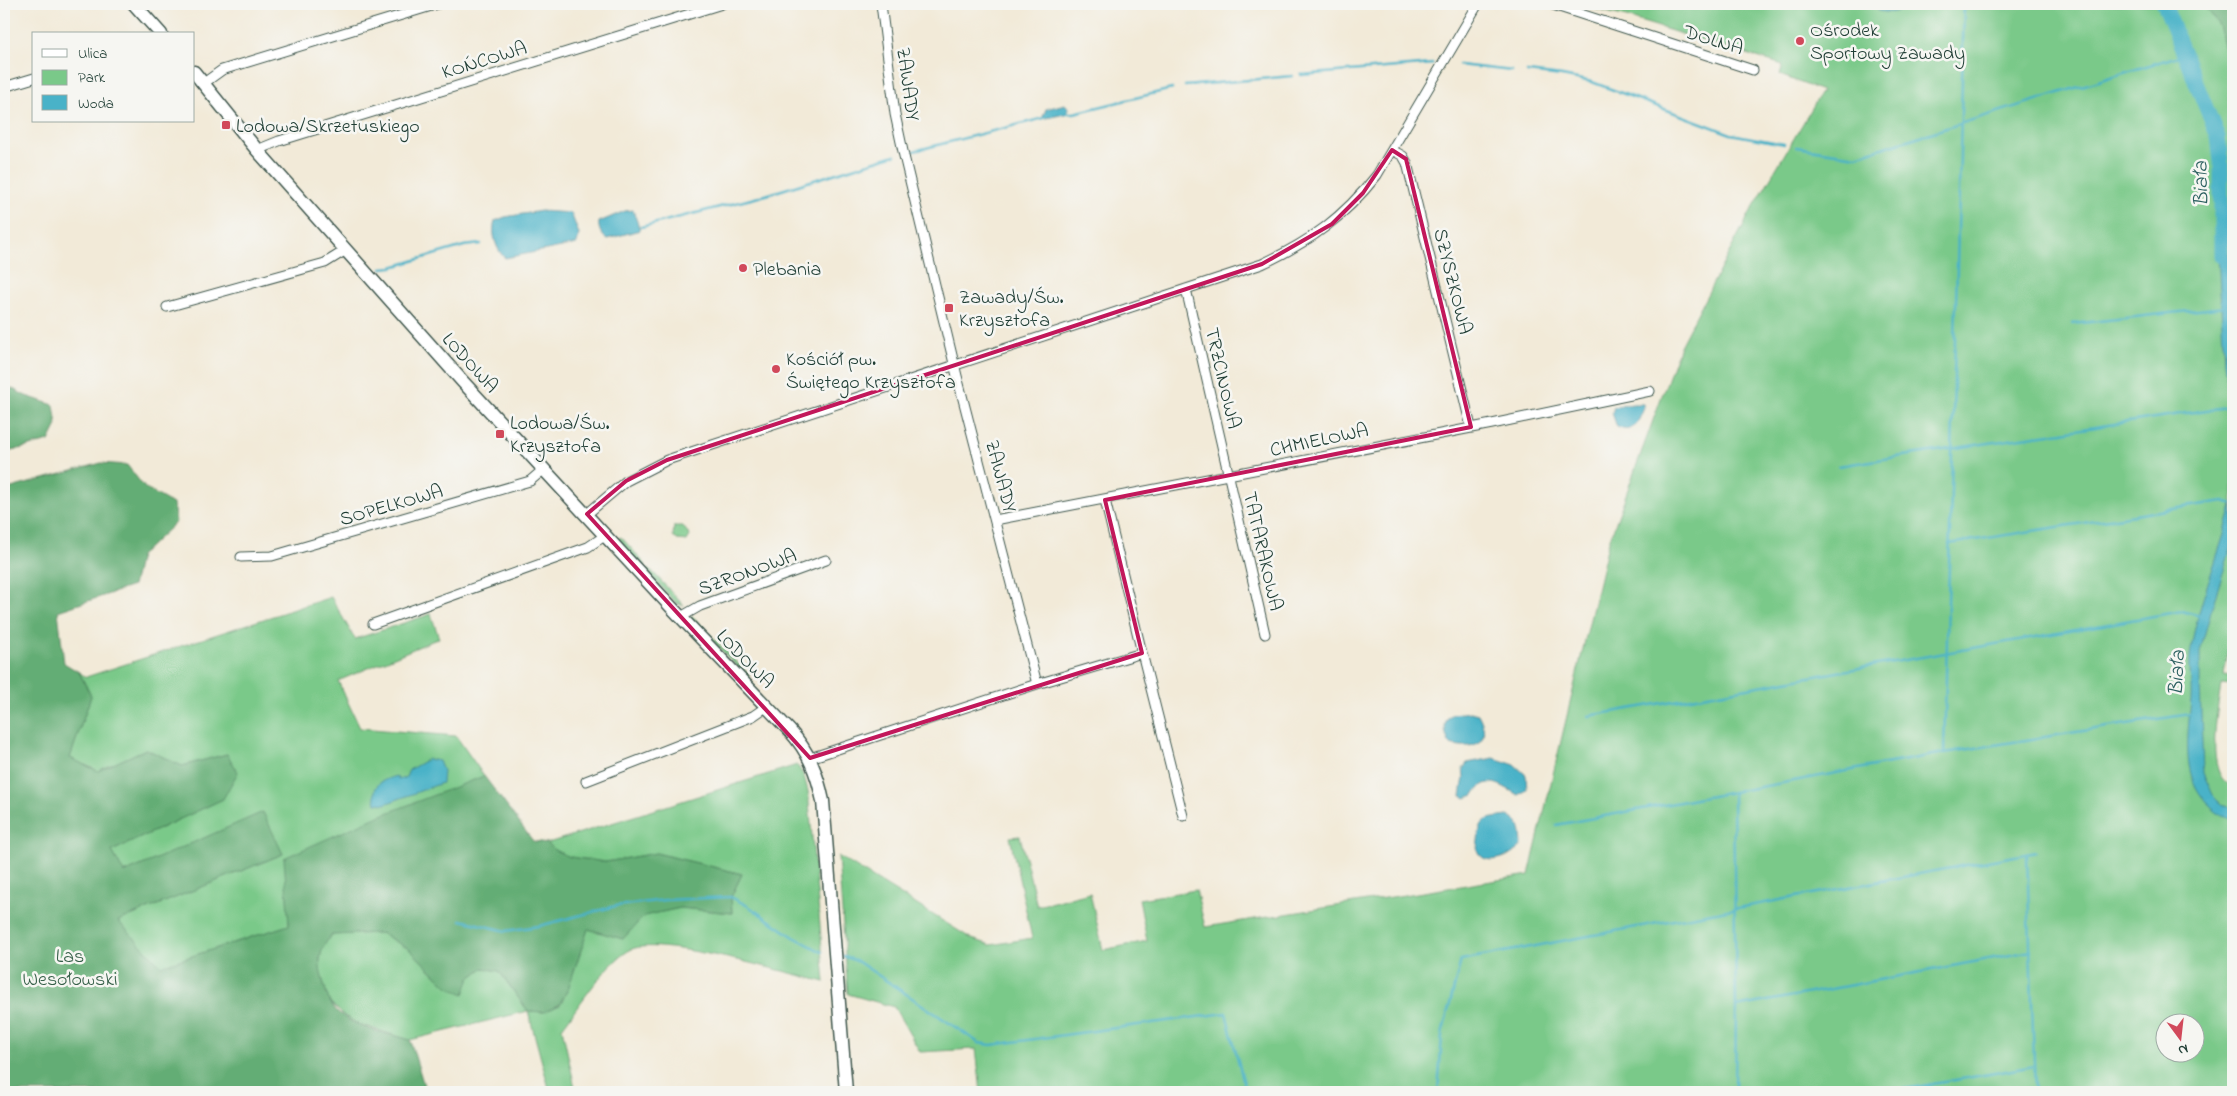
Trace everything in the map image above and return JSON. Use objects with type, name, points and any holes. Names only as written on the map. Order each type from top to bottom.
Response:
[{"type":"street","points":[[134,4],[159,32]]},
{"type":"street","points":[[204,84],[222,70],[438,4]]},
{"type":"street","name":"KOŃCOWA","points":[[257,150],[279,141],[722,4]]},
{"type":"street","name":"ZAWADY","points":[[881,4],[899,133],[1037,684]]},
{"type":"street","points":[[586,514],[626,481],[667,460],[1048,336],[1262,264],[1292,250],[1317,235],[1347,210],[1362,193],[1392,150],[1478,4]]},
{"type":"street","name":"DOLNA","points":[[1550,4],[1754,70]]},
{"type":"street","name":"LODOWA","points":[[195,73],[257,150],[463,382],[681,617],[796,737],[810,758],[818,778],[822,801],[846,1092]]},
{"type":"street","points":[[4,87],[32,79]]},
{"type":"street","name":"SZYSZKOWA","points":[[1392,150],[1403,156],[1407,163],[1471,427]]},
{"type":"street","points":[[167,307],[324,263],[346,250]]},
{"type":"street","name":"TRZCINOWA","points":[[1186,289],[1229,475]]},
{"type":"street","name":"CHMIELOWA","points":[[995,520],[1105,500],[1650,391]]},
{"type":"street","name":"SOPELKOWA","points":[[241,557],[272,556],[326,541],[530,481],[544,469]]},
{"type":"street","name":"TATARAKOWA","points":[[1229,475],[1264,634]]},
{"type":"street","points":[[1105,500],[1183,816]]},
{"type":"street","points":[[373,624],[588,547],[606,535]]},
{"type":"street","name":"SZRONOWA","points":[[681,617],[700,606],[826,560]]},
{"type":"street","points":[[810,758],[1142,652]]},
{"type":"street","points":[[586,781],[753,716],[766,707]]},
{"type":"highlighted area","points":[[1392,150],[1406,159],[1471,427],[1105,500],[1142,653],[810,758],[587,514],[626,481],[667,460],[1262,264],[1332,224],[1363,193]]},
{"type":"green space","points":[[1574,4],[2233,4],[2233,633],[2230,633],[2224,675],[2233,676],[2233,685],[2221,684],[2216,719],[2215,746],[2218,769],[2222,778],[2233,789],[2233,1092],[981,1092],[976,1049],[920,1052],[894,1007],[848,994],[838,856],[972,939],[991,945],[1032,938],[1010,837],[1020,836],[1037,906],[1090,893],[1103,950],[1147,941],[1139,899],[1196,890],[1205,927],[1529,875],[1608,544],[1680,346],[1751,211],[1822,91],[1780,75],[1783,65],[1623,16]]},
{"type":"green space","points":[[2204,4],[2233,4],[2233,80],[2219,26]]},
{"type":"green space","points":[[4,384],[26,396],[54,405],[57,425],[49,441],[4,453]]},
{"type":"green space","name":"Las Wesołowski","points":[[101,463],[127,465],[145,488],[173,504],[176,522],[140,556],[133,586],[58,611],[64,663],[79,672],[91,696],[70,758],[98,771],[146,749],[182,766],[227,754],[238,772],[223,799],[112,851],[124,873],[263,812],[283,854],[118,921],[161,966],[289,925],[284,858],[374,818],[484,776],[533,841],[548,843],[554,850],[570,857],[606,862],[656,853],[742,874],[731,897],[732,913],[680,908],[644,916],[623,939],[588,929],[568,989],[559,1005],[544,1012],[528,1011],[499,971],[483,968],[470,978],[464,994],[448,987],[409,949],[381,933],[331,935],[320,957],[321,974],[329,1000],[343,1017],[353,1022],[376,1031],[410,1040],[426,1092],[4,1092],[4,490]]},
{"type":"green space","points":[[674,526],[683,526],[690,536],[687,541],[677,540],[673,536]]},
{"type":"green space","points":[[621,537],[646,565],[642,567],[617,539]]},
{"type":"green space","points":[[649,568],[684,606],[676,603],[647,572]]},
{"type":"green space","points":[[331,597],[355,639],[431,614],[439,638],[338,681],[360,728],[456,736],[484,776],[285,858],[289,925],[161,966],[118,921],[283,854],[262,813],[124,873],[112,851],[223,799],[227,754],[182,766],[146,749],[98,771],[70,758],[91,696],[79,672],[86,677]]},
{"type":"green space","points":[[691,615],[750,676],[748,678],[691,619]]},
{"type":"green space","points":[[797,765],[804,776],[808,791],[825,982],[756,964],[696,952],[669,948],[647,947],[632,949],[613,963],[604,973],[562,1028],[576,1092],[550,1092],[528,1011],[544,1012],[560,1005],[568,989],[588,929],[623,939],[643,916],[680,908],[732,913],[731,897],[742,874],[656,853],[606,862],[570,857],[554,850],[548,843]]},
{"type":"green space","points":[[381,933],[409,949],[448,987],[470,978],[483,968],[499,971],[528,1011],[410,1040],[358,1024],[343,1015],[329,1001],[319,967],[322,948],[331,935]]},
{"type":"water","points":[[1874,4],[1904,5],[1899,10],[1890,12],[1879,11]]},
{"type":"water","points":[[1065,104],[1069,108],[1065,114],[1042,119],[1046,109]]},
{"type":"water","points":[[633,210],[640,230],[607,239],[603,236],[599,222],[625,211]]},
{"type":"water","points":[[541,211],[571,213],[579,234],[577,244],[505,258],[499,251],[495,241],[495,221],[505,217]]},
{"type":"water","points":[[2217,237],[2223,237],[2225,248],[2233,261],[2233,433],[2224,362]]},
{"type":"water","points":[[1643,404],[1644,408],[1635,426],[1628,429],[1617,427],[1612,413],[1614,407]]},
{"type":"water","points":[[2233,502],[2233,542],[2200,652],[2200,681],[2203,773],[2214,797],[2222,805],[2233,809],[2233,821],[2215,810],[2203,798],[2195,784],[2190,769],[2188,736],[2191,699],[2191,649],[2199,612]]},
{"type":"water","points":[[1470,712],[1478,714],[1484,731],[1483,737],[1474,745],[1459,746],[1450,744],[1445,728],[1449,716]]},
{"type":"water","points":[[1494,758],[1515,765],[1526,775],[1527,790],[1518,795],[1500,785],[1489,783],[1479,788],[1474,795],[1466,798],[1461,796],[1464,777],[1463,769],[1467,763]]},
{"type":"water","points":[[428,759],[439,761],[443,771],[442,783],[385,804],[376,803],[375,792],[381,782],[396,776],[399,780],[406,777],[409,770]]},
{"type":"water","points":[[1508,816],[1518,824],[1521,831],[1522,845],[1503,858],[1485,859],[1478,853],[1477,849],[1480,827],[1489,819]]},
{"type":"waterway","points":[[1944,753],[1964,4]]},
{"type":"waterway","name":"Biała","points":[[2164,4],[2218,137],[2221,162],[2221,256]]},
{"type":"waterway","points":[[1796,147],[1856,156],[2185,54]]},
{"type":"waterway","points":[[1301,75],[1433,64]]},
{"type":"waterway","points":[[1459,65],[1512,71]]},
{"type":"waterway","points":[[1527,72],[1592,82],[1731,134],[1784,144]]},
{"type":"waterway","points":[[1185,86],[1292,76]]},
{"type":"waterway","points":[[1066,113],[1074,113],[1172,89]]},
{"type":"waterway","points":[[910,152],[1044,118]]},
{"type":"waterway","points":[[641,227],[759,197],[895,155]]},
{"type":"waterway","points":[[382,268],[392,267],[464,246],[481,244]]},
{"type":"waterway","points":[[2072,324],[2225,307]]},
{"type":"waterway","points":[[1838,466],[2233,406]]},
{"type":"waterway","points":[[1949,544],[2224,501],[2233,504]]},
{"type":"waterway","points":[[1589,716],[2182,611],[2200,616]]},
{"type":"waterway","points":[[1556,825],[1944,753],[2190,714]]},
{"type":"waterway","points":[[1733,792],[1736,1007],[1735,1092]]},
{"type":"waterway","points":[[1438,1092],[1442,1035],[1461,960],[2036,852]]},
{"type":"waterway","points":[[2027,856],[2035,1092]]},
{"type":"waterway","points":[[461,920],[506,931],[539,926],[616,906],[665,900],[731,897],[748,906],[794,937],[822,952]]},
{"type":"waterway","points":[[1736,1007],[2031,951]]},
{"type":"waterway","points":[[843,956],[857,961],[979,1043],[991,1045],[1226,1013],[1246,1092]]},
{"type":"waterway","points":[[1888,1092],[2034,1066]]},
{"type":"place","name":"Ośrodek Sportowy Zawady","points":[[1800,41]]},
{"type":"place","name":"Lodowa/Skrzetuskiego","points":[[226,125]]},
{"type":"place","name":"Plebania","points":[[743,268]]},
{"type":"place","name":"Zawady/Św. Krzysztofa","points":[[949,308]]},
{"type":"place","name":"Kościół pw. Świętego Krzysztofa","points":[[776,369]]},
{"type":"place","name":"Lodowa/Św. Krzysztofa","points":[[500,434]]}]
